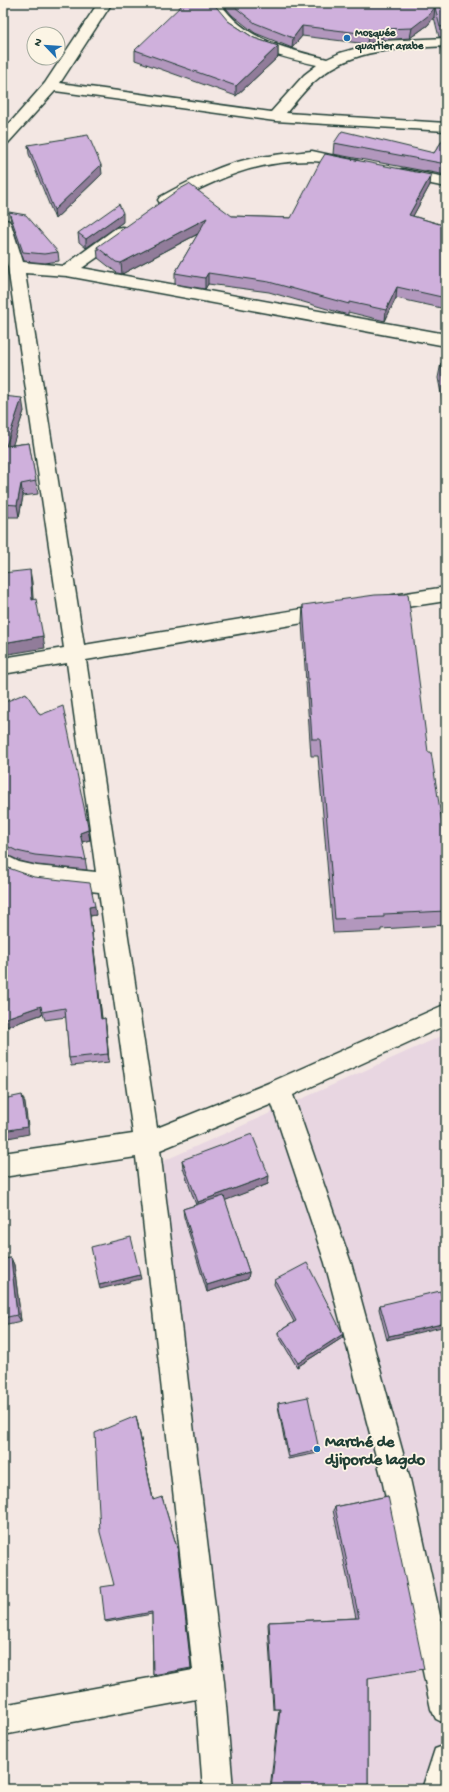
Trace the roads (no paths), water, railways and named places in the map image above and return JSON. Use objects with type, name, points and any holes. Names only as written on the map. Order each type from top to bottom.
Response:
[{"type":"street","points":[[3,140],[51,86],[105,3]]},
{"type":"street","points":[[213,3],[228,23],[245,37],[264,46],[328,64]]},
{"type":"street","points":[[275,116],[309,78],[328,64],[345,56],[382,44],[446,42]]},
{"type":"street","points":[[51,86],[275,116],[446,127]]},
{"type":"street","points":[[154,209],[172,196],[206,178],[233,168],[267,160],[312,156],[364,166]]},
{"type":"street","points":[[386,170],[446,182]]},
{"type":"street","points":[[67,271],[135,222]]},
{"type":"street","points":[[3,224],[16,267],[75,653],[147,1144],[209,1682],[218,1789]]},
{"type":"street","points":[[16,267],[67,271],[446,340]]},
{"type":"street","points":[[3,666],[356,607],[446,594]]},
{"type":"street","points":[[3,862],[7,866],[24,873],[108,883]]},
{"type":"street","points":[[3,1165],[147,1144],[279,1090],[446,1014]]},
{"type":"street","points":[[279,1090],[338,1263],[396,1479],[446,1710]]},
{"type":"street","points":[[3,1720],[209,1682]]},
{"type":"street","points":[[437,1789],[446,1760]]},
{"type":"place","name":"Mosquée quartier arabe","points":[[347,38]]},
{"type":"place","name":"Marché de djiporde lagdo","points":[[317,1449]]}]
